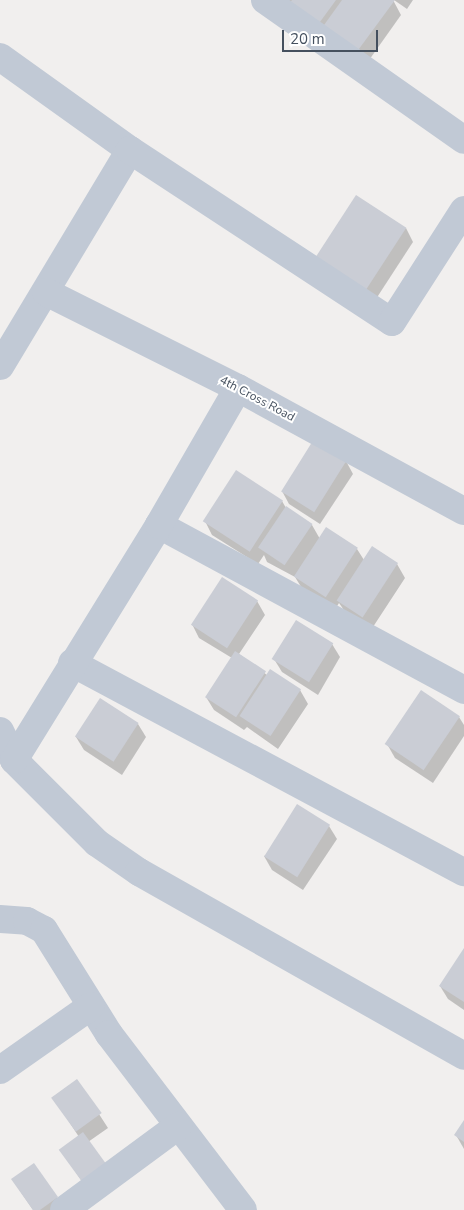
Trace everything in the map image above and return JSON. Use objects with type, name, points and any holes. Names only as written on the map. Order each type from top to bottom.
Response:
[{"type":"street","points":[[265,0],[464,140]]},
{"type":"street","points":[[0,57],[130,150],[392,322],[464,210]]},
{"type":"street","points":[[0,366],[130,150]]},
{"type":"street","name":"4th Cross Road","points":[[46,292],[238,388],[464,512]]},
{"type":"street","points":[[14,760],[72,663],[159,525],[238,388]]},
{"type":"street","points":[[159,525],[464,690]]},
{"type":"street","points":[[72,663],[464,872]]},
{"type":"street","points":[[0,731],[14,760],[97,843],[139,872],[464,1056]]},
{"type":"street","points":[[0,919],[4,916],[27,921],[44,930],[90,1006],[178,1126],[243,1210]]},
{"type":"street","points":[[0,1070],[90,1006]]},
{"type":"street","points":[[64,1210],[178,1126]]},
{"type":"building","points":[[292,0],[336,0],[317,26],[289,4]]},
{"type":"building","points":[[342,0],[395,0],[353,57],[319,32]]},
{"type":"building","points":[[356,195],[406,228],[366,290],[316,257]]},
{"type":"building","points":[[314,439],[347,460],[314,512],[281,492]]},
{"type":"building","points":[[236,470],[283,500],[250,552],[203,521]]},
{"type":"building","points":[[286,506],[313,524],[285,565],[258,547]]},
{"type":"building","points":[[326,527],[358,548],[326,597],[294,576]]},
{"type":"building","points":[[372,546],[398,563],[363,617],[337,601]]},
{"type":"building","points":[[222,577],[258,600],[227,648],[191,625]]},
{"type":"building","points":[[296,620],[333,643],[309,682],[272,659]]},
{"type":"building","points":[[235,651],[266,671],[236,717],[205,697]]},
{"type":"building","points":[[270,669],[301,689],[271,736],[240,716]]},
{"type":"building","points":[[421,690],[460,716],[424,770],[385,744]]},
{"type":"building","points":[[100,698],[139,723],[114,762],[75,737]]},
{"type":"building","points":[[297,804],[330,825],[297,877],[264,857]]},
{"type":"building","points":[[464,948],[464,1002],[439,986]]},
{"type":"building","points":[[77,1079],[102,1113],[76,1132],[51,1098]]},
{"type":"building","points":[[464,1120],[464,1142],[454,1135]]},
{"type":"building","points":[[83,1132],[107,1165],[83,1183],[59,1150]]},
{"type":"building","points":[[34,1163],[58,1197],[40,1210],[33,1210],[11,1179]]}]
